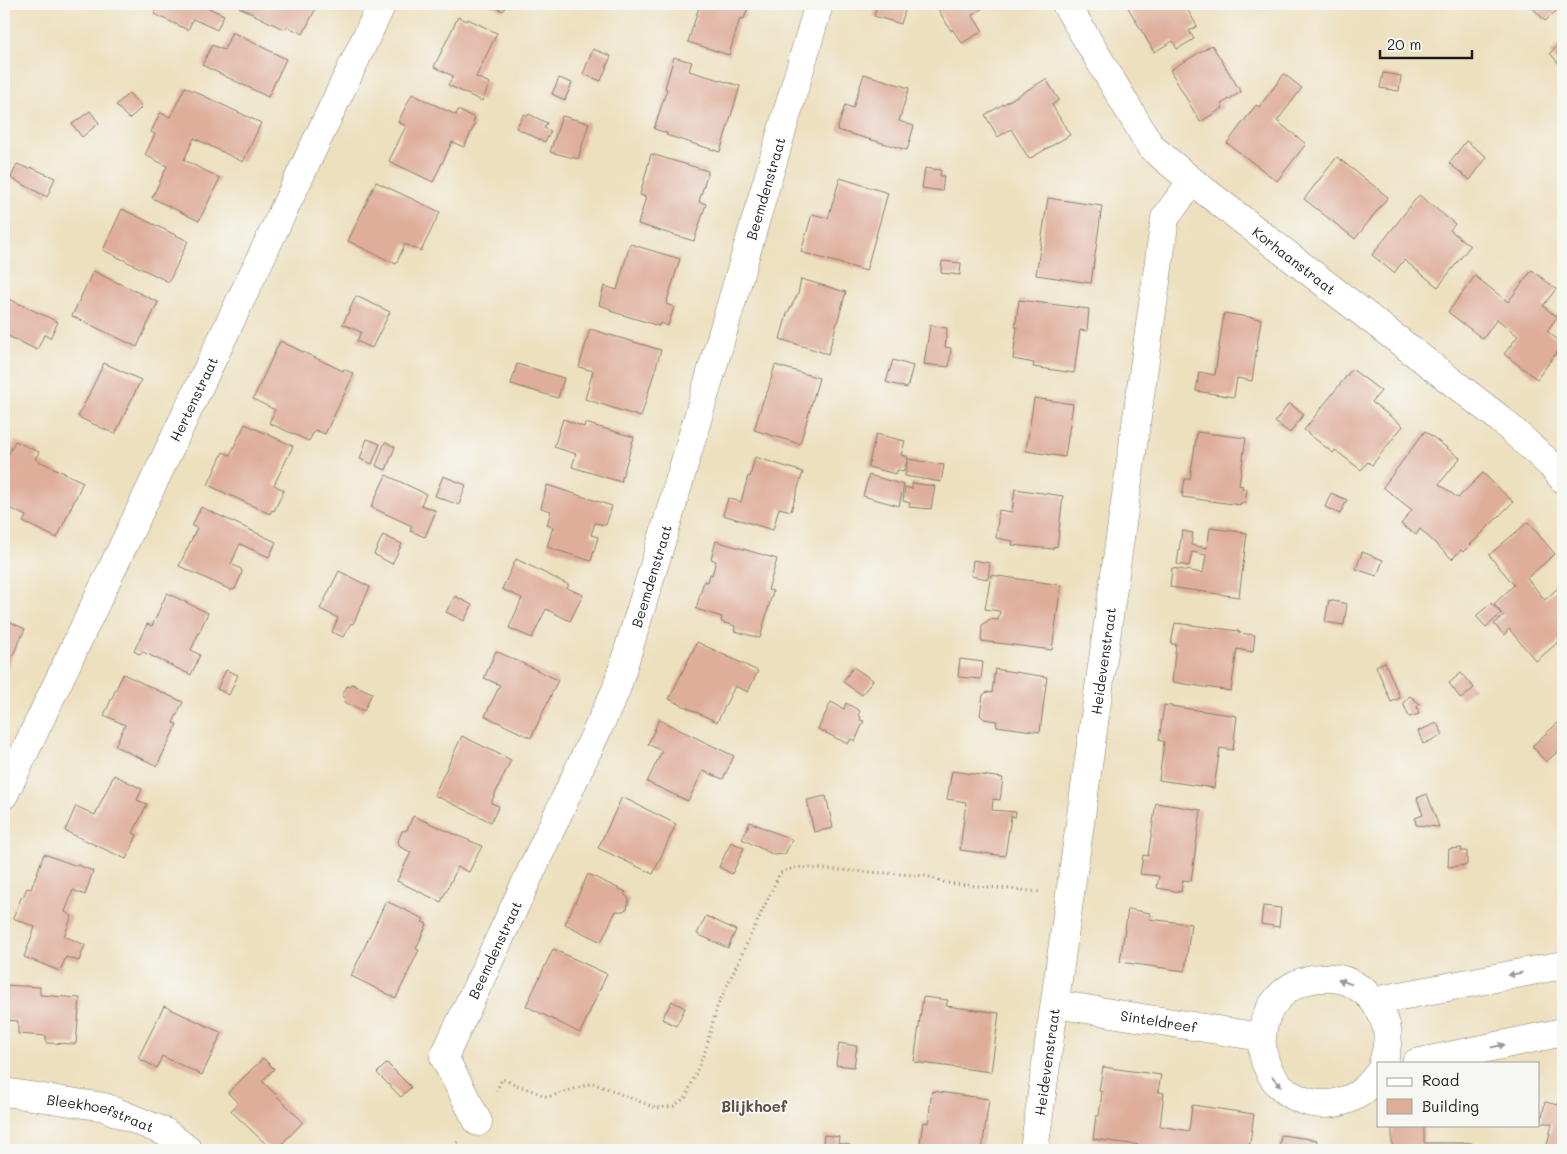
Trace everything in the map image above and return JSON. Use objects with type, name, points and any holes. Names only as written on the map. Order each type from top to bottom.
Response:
[{"type":"street","name":"Hertenstraat","points":[[4,794],[382,4]]},
{"type":"street","name":"Beemdenstraat","points":[[478,1122],[444,1057],[616,690],[667,524],[819,4]]},
{"type":"street","name":"Korhaanstraat","points":[[1066,4],[1151,147],[1499,418],[1551,465],[1563,479]]},
{"type":"street","name":"Heidevenstraat","points":[[1034,1150],[1165,218],[1192,180]]},
{"type":"street","points":[[1374,1001],[1563,965]]},
{"type":"street","points":[[1377,1075],[1371,1084],[1358,1094],[1343,1101],[1326,1104],[1310,1102],[1294,1096],[1280,1087],[1270,1074],[1263,1058],[1261,1037],[1266,1016],[1280,994],[1295,984],[1312,978],[1329,977],[1346,981],[1361,989],[1374,1001],[1386,1022],[1388,1047],[1383,1062]]},
{"type":"street","name":"Sinteldreef","points":[[1055,1004],[1261,1037]]},
{"type":"street","points":[[1421,1062],[1563,1032]]},
{"type":"street","name":"Bleekhoefstraat","points":[[4,1092],[104,1107],[165,1132],[188,1150]]},
{"type":"path","points":[[502,1079],[548,1098],[593,1083],[656,1108],[674,1106],[686,1097],[705,1051],[717,1007],[780,873],[796,867],[927,876],[946,883],[1069,894]]},
{"type":"building","points":[[159,4],[200,4],[224,15],[217,30],[193,19],[188,30],[154,14]]},
{"type":"building","points":[[240,4],[318,4],[303,34],[288,27],[283,29],[239,7]]},
{"type":"building","points":[[488,4],[507,4],[503,11]]},
{"type":"building","points":[[700,4],[749,4],[744,19],[740,18],[729,55],[688,42]]},
{"type":"building","points":[[877,4],[907,4],[901,24],[874,16]]},
{"type":"building","points":[[935,4],[989,4],[972,15],[983,31],[962,43],[952,29],[951,31]]},
{"type":"building","points":[[1126,4],[1184,4],[1197,26],[1189,31],[1194,39],[1177,49],[1173,41],[1154,52]]},
{"type":"building","points":[[1529,4],[1563,4],[1563,5],[1545,21]]},
{"type":"building","points":[[458,17],[467,21],[468,19],[497,33],[476,77],[490,83],[482,101],[448,85],[453,76],[434,67]]},
{"type":"building","points":[[232,32],[286,59],[268,97],[202,65],[212,45],[224,50]]},
{"type":"building","points":[[1563,41],[1563,69],[1550,53]]},
{"type":"building","points":[[1212,45],[1241,92],[1221,104],[1223,108],[1200,122],[1170,70]]},
{"type":"building","points":[[593,49],[611,56],[601,81],[583,74]]},
{"type":"building","points":[[674,57],[692,62],[689,71],[740,86],[720,152],[666,135],[667,133],[654,129],[667,89],[665,88]]},
{"type":"building","points":[[1383,73],[1401,76],[1399,91],[1380,88]]},
{"type":"building","points":[[864,74],[909,88],[899,121],[914,126],[907,150],[837,130],[845,105],[853,108]]},
{"type":"building","points":[[1284,74],[1302,88],[1277,121],[1306,144],[1277,181],[1227,143],[1256,105],[1259,107]]},
{"type":"building","points":[[559,78],[572,83],[565,100],[552,94]]},
{"type":"building","points":[[1046,79],[1059,100],[1052,105],[1070,135],[1029,159],[1011,129],[998,137],[985,115]]},
{"type":"building","points":[[185,87],[261,123],[243,162],[194,138],[184,160],[220,178],[199,221],[152,198],[167,166],[145,155],[155,134],[151,132],[160,113],[170,117]]},
{"type":"building","points":[[129,93],[142,107],[129,119],[116,105]]},
{"type":"building","points":[[412,94],[456,115],[458,110],[475,118],[473,123],[475,124],[464,147],[452,142],[433,182],[389,161],[406,126],[398,122]]},
{"type":"building","points":[[90,111],[99,123],[82,137],[72,124]]},
{"type":"building","points":[[524,114],[528,116],[529,114],[547,123],[544,128],[551,131],[545,142],[516,128]]},
{"type":"building","points":[[562,116],[589,123],[578,159],[550,152]]},
{"type":"building","points":[[1466,141],[1487,157],[1470,180],[1449,163]]},
{"type":"building","points":[[651,154],[708,171],[699,202],[706,204],[694,241],[638,224],[646,197],[640,195]]},
{"type":"building","points":[[1337,157],[1388,197],[1355,239],[1304,199]]},
{"type":"building","points":[[17,164],[29,169],[30,167],[55,178],[47,197],[11,178]]},
{"type":"building","points":[[925,168],[941,170],[940,176],[944,176],[942,191],[922,188]]},
{"type":"building","points":[[840,178],[888,193],[866,271],[801,252],[812,214],[828,218]]},
{"type":"building","points":[[376,182],[440,212],[421,251],[405,244],[396,264],[348,241]]},
{"type":"building","points":[[1419,195],[1455,224],[1450,230],[1470,246],[1438,287],[1404,260],[1394,273],[1372,255]]},
{"type":"building","points":[[1048,198],[1102,206],[1091,283],[1036,275]]},
{"type":"building","points":[[122,209],[188,241],[169,282],[103,250]]},
{"type":"building","points":[[630,244],[680,259],[666,304],[674,307],[668,326],[660,323],[659,326],[610,311],[611,309],[599,305],[604,286],[617,290]]},
{"type":"building","points":[[942,261],[961,263],[960,275],[941,273]]},
{"type":"building","points":[[1532,270],[1556,289],[1543,306],[1557,317],[1547,331],[1563,344],[1537,379],[1504,354],[1518,336],[1497,319],[1483,339],[1448,312],[1475,276],[1508,302]]},
{"type":"building","points":[[93,271],[158,302],[137,347],[72,316]]},
{"type":"building","points":[[801,279],[846,292],[828,354],[780,339],[787,314],[798,294]]},
{"type":"building","points":[[356,296],[390,312],[372,348],[357,341],[361,332],[343,324]]},
{"type":"building","points":[[7,298],[58,322],[50,338],[44,335],[37,350],[8,336],[4,345],[4,304]]},
{"type":"building","points":[[1019,300],[1089,309],[1087,331],[1080,330],[1074,373],[1033,367],[1034,363],[1013,359]]},
{"type":"building","points":[[1224,313],[1261,319],[1252,381],[1237,378],[1234,397],[1196,391],[1199,372],[1215,375]]},
{"type":"building","points":[[930,325],[947,328],[945,347],[951,348],[949,367],[924,364]]},
{"type":"building","points":[[590,329],[661,350],[641,417],[585,399],[593,371],[579,367]]},
{"type":"building","points":[[280,341],[343,371],[344,369],[354,374],[325,434],[315,430],[309,441],[269,423],[275,410],[253,399]]},
{"type":"building","points":[[893,360],[913,366],[907,388],[886,382]]},
{"type":"building","points":[[104,363],[141,380],[115,434],[78,417]]},
{"type":"building","points":[[517,364],[564,378],[558,398],[511,384]]},
{"type":"building","points":[[775,365],[819,378],[800,444],[754,430]]},
{"type":"building","points":[[1352,369],[1381,391],[1372,402],[1403,426],[1372,465],[1368,462],[1361,470],[1335,450],[1333,453],[1304,430]]},
{"type":"building","points":[[1034,398],[1073,404],[1065,457],[1026,451]]},
{"type":"building","points":[[1289,403],[1304,414],[1290,433],[1275,422]]},
{"type":"building","points":[[563,419],[584,427],[585,423],[634,437],[621,482],[572,467],[576,454],[554,447]]},
{"type":"building","points":[[245,424],[293,446],[274,485],[284,490],[274,511],[272,510],[270,514],[208,485],[223,452],[230,455]]},
{"type":"building","points":[[1425,431],[1460,458],[1439,484],[1458,498],[1483,473],[1513,502],[1463,552],[1461,550],[1452,559],[1420,529],[1416,535],[1401,524],[1412,510],[1383,487]]},
{"type":"building","points":[[1197,432],[1246,438],[1239,485],[1247,489],[1245,503],[1240,503],[1240,505],[1182,497],[1185,479],[1190,479]]},
{"type":"building","points":[[876,434],[905,441],[901,455],[908,457],[903,472],[897,470],[896,474],[868,467]]},
{"type":"building","points":[[367,439],[380,444],[372,464],[360,459]]},
{"type":"building","points":[[15,441],[39,452],[35,459],[83,482],[57,538],[23,522],[26,516],[10,508],[4,522],[4,464]]},
{"type":"building","points":[[385,442],[395,447],[386,470],[376,466]]},
{"type":"building","points":[[755,457],[803,472],[791,511],[779,508],[773,530],[723,515],[728,498],[741,502]]},
{"type":"building","points":[[908,459],[944,465],[941,482],[905,476]]},
{"type":"building","points":[[386,475],[426,494],[421,505],[436,511],[425,537],[410,531],[412,526],[371,507]]},
{"type":"building","points":[[869,475],[904,485],[899,506],[863,496]]},
{"type":"building","points":[[443,476],[466,485],[459,505],[435,496]]},
{"type":"building","points":[[912,483],[935,486],[931,509],[909,507],[910,503],[903,501],[905,487],[912,489]]},
{"type":"building","points":[[547,485],[612,506],[606,525],[595,523],[591,535],[598,537],[591,561],[547,547],[553,527],[547,525],[551,511],[541,508]]},
{"type":"building","points":[[1015,489],[1063,496],[1057,547],[1054,546],[1053,549],[1012,545],[1013,541],[996,538],[999,510],[1012,512]]},
{"type":"building","points":[[1331,493],[1347,500],[1340,514],[1325,507]]},
{"type":"building","points":[[201,507],[276,542],[269,557],[240,544],[231,564],[241,569],[242,573],[235,589],[231,590],[179,566],[197,528],[192,526]]},
{"type":"building","points":[[1528,522],[1555,554],[1527,578],[1545,600],[1563,583],[1563,638],[1536,661],[1509,629],[1504,635],[1494,624],[1504,616],[1494,604],[1514,585],[1489,555]]},
{"type":"building","points":[[1210,528],[1247,533],[1239,597],[1170,587],[1172,568],[1203,573],[1206,555],[1192,552],[1189,566],[1177,564],[1182,531],[1193,533],[1191,545],[1207,548]]},
{"type":"building","points":[[383,535],[402,544],[392,564],[374,554]]},
{"type":"building","points":[[716,541],[777,559],[768,590],[773,591],[760,638],[734,631],[735,626],[721,622],[722,617],[696,609],[704,581],[708,582],[710,574],[712,575],[716,561],[711,559]]},
{"type":"building","points":[[1362,552],[1383,560],[1377,576],[1356,569]]},
{"type":"building","points":[[516,559],[569,585],[567,588],[583,595],[570,621],[546,609],[532,638],[509,628],[522,598],[502,589]]},
{"type":"building","points":[[973,560],[990,563],[988,579],[971,576]]},
{"type":"building","points":[[339,571],[370,587],[353,624],[351,623],[343,637],[332,632],[338,618],[320,609]]},
{"type":"building","points":[[991,575],[1061,585],[1052,650],[981,641],[982,625],[990,619],[998,620],[1000,611],[985,609]]},
{"type":"building","points":[[167,593],[208,613],[191,650],[200,655],[191,675],[143,652],[139,654],[134,651],[147,624],[152,626]]},
{"type":"building","points":[[455,596],[472,605],[464,621],[446,612]]},
{"type":"building","points":[[1329,600],[1347,604],[1344,625],[1325,622]]},
{"type":"building","points":[[1491,603],[1501,614],[1486,627],[1476,616]]},
{"type":"building","points":[[4,619],[25,629],[4,674]]},
{"type":"building","points":[[1175,623],[1239,631],[1239,633],[1255,635],[1253,652],[1237,649],[1231,691],[1172,682],[1176,644],[1171,644]]},
{"type":"building","points":[[697,642],[758,671],[748,692],[735,686],[717,722],[669,699]]},
{"type":"building","points":[[496,651],[558,680],[531,738],[485,716],[500,685],[484,678]]},
{"type":"building","points":[[960,659],[983,662],[981,679],[958,677]]},
{"type":"building","points":[[1385,662],[1400,698],[1391,702],[1376,666]]},
{"type":"building","points":[[853,667],[873,680],[862,695],[843,682]]},
{"type":"building","points":[[995,669],[1047,677],[1040,732],[996,726],[997,721],[984,719],[980,715],[983,695],[987,692],[992,693]]},
{"type":"building","points":[[226,670],[238,675],[229,695],[217,689]]},
{"type":"building","points":[[1461,673],[1474,688],[1461,699],[1449,683]]},
{"type":"building","points":[[123,674],[183,702],[173,723],[177,724],[157,766],[115,746],[125,725],[104,715]]},
{"type":"building","points":[[352,684],[372,693],[364,711],[344,702],[345,698],[342,696],[347,686],[350,687]]},
{"type":"building","points":[[1410,696],[1420,704],[1417,707],[1419,714],[1409,717],[1403,703]]},
{"type":"building","points":[[831,702],[844,709],[846,703],[860,711],[858,715],[861,717],[860,720],[864,721],[855,741],[851,739],[848,744],[818,729]]},
{"type":"building","points":[[1164,705],[1237,716],[1233,750],[1220,748],[1214,788],[1159,780],[1164,742],[1159,740]]},
{"type":"building","points":[[659,720],[734,756],[723,779],[703,771],[688,801],[647,782],[662,751],[648,744]]},
{"type":"building","points":[[1560,721],[1563,725],[1563,747],[1546,762],[1532,746]]},
{"type":"building","points":[[1437,723],[1443,735],[1423,744],[1418,731]]},
{"type":"building","points":[[462,736],[511,760],[491,803],[499,806],[491,822],[434,795]]},
{"type":"building","points":[[952,771],[1003,778],[1000,800],[993,799],[992,810],[1016,812],[1015,817],[1011,816],[1005,856],[960,850],[966,802],[947,799]]},
{"type":"building","points":[[114,775],[142,789],[137,800],[147,804],[133,833],[137,835],[126,859],[65,831],[76,806],[95,815]]},
{"type":"building","points":[[1427,794],[1439,827],[1416,825],[1415,818],[1423,815],[1417,798]]},
{"type":"building","points":[[826,796],[833,828],[814,832],[807,800]]},
{"type":"building","points":[[622,797],[676,824],[653,874],[598,848]]},
{"type":"building","points":[[1156,803],[1201,810],[1191,881],[1183,880],[1181,892],[1157,888],[1159,876],[1140,874],[1143,855],[1148,856]]},
{"type":"building","points":[[413,816],[482,846],[469,872],[458,867],[441,902],[397,881],[411,852],[400,847],[398,841],[402,831],[407,830]]},
{"type":"building","points":[[750,822],[792,840],[785,854],[774,855],[742,839]]},
{"type":"building","points":[[731,842],[744,848],[732,874],[719,867]]},
{"type":"building","points":[[1462,848],[1461,851],[1467,851],[1467,865],[1448,867],[1449,849]]},
{"type":"building","points":[[44,854],[93,871],[85,895],[73,890],[65,912],[72,916],[64,936],[85,945],[79,961],[66,957],[60,971],[24,957],[35,927],[13,918],[22,896],[27,888],[31,889]]},
{"type":"building","points":[[588,874],[626,892],[624,894],[629,899],[627,909],[616,911],[601,942],[565,924]]},
{"type":"building","points":[[386,901],[424,919],[422,922],[427,924],[416,949],[419,950],[396,998],[351,976]]},
{"type":"building","points":[[1263,906],[1281,908],[1279,927],[1261,924]]},
{"type":"building","points":[[1128,909],[1150,913],[1149,919],[1191,924],[1185,971],[1120,962]]},
{"type":"building","points":[[706,916],[736,930],[728,948],[697,934]]},
{"type":"building","points":[[553,949],[607,974],[580,1033],[526,1006]]},
{"type":"building","points":[[4,985],[40,987],[40,995],[80,998],[76,1044],[46,1043],[46,1036],[18,1034],[18,1021],[4,1020]]},
{"type":"building","points":[[923,997],[948,1000],[946,1006],[999,1013],[991,1072],[914,1062]]},
{"type":"building","points":[[672,1001],[685,1008],[676,1026],[662,1019]]},
{"type":"building","points":[[164,1006],[222,1033],[202,1075],[162,1056],[157,1068],[138,1058]]},
{"type":"building","points":[[839,1043],[857,1046],[854,1067],[836,1065]]},
{"type":"building","points":[[263,1058],[274,1069],[262,1081],[303,1122],[276,1150],[272,1150],[231,1111],[238,1103],[228,1093]]},
{"type":"building","points":[[387,1063],[411,1087],[401,1097],[377,1073]]},
{"type":"building","points":[[1103,1067],[1161,1075],[1158,1092],[1164,1093],[1160,1126],[1189,1131],[1192,1105],[1254,1114],[1249,1150],[1153,1150],[1154,1147],[1093,1139],[1096,1116],[1099,1116],[1102,1092],[1099,1091]]},
{"type":"building","points":[[1563,1085],[1563,1150],[1534,1150],[1535,1147],[1546,1149],[1552,1124],[1541,1122],[1545,1102],[1558,1105]]},
{"type":"building","points":[[932,1091],[989,1099],[982,1150],[919,1150],[923,1122],[928,1123]]},
{"type":"building","points":[[1392,1126],[1424,1126],[1424,1143],[1472,1143],[1472,1150],[1392,1150]]},
{"type":"building","points":[[824,1135],[839,1137],[838,1143],[850,1145],[849,1150],[822,1150]]},
{"type":"building","points":[[1281,1135],[1317,1140],[1316,1150],[1279,1150]]},
{"type":"district","name":"Blijkhoef","points":[[754,1106]]}]
